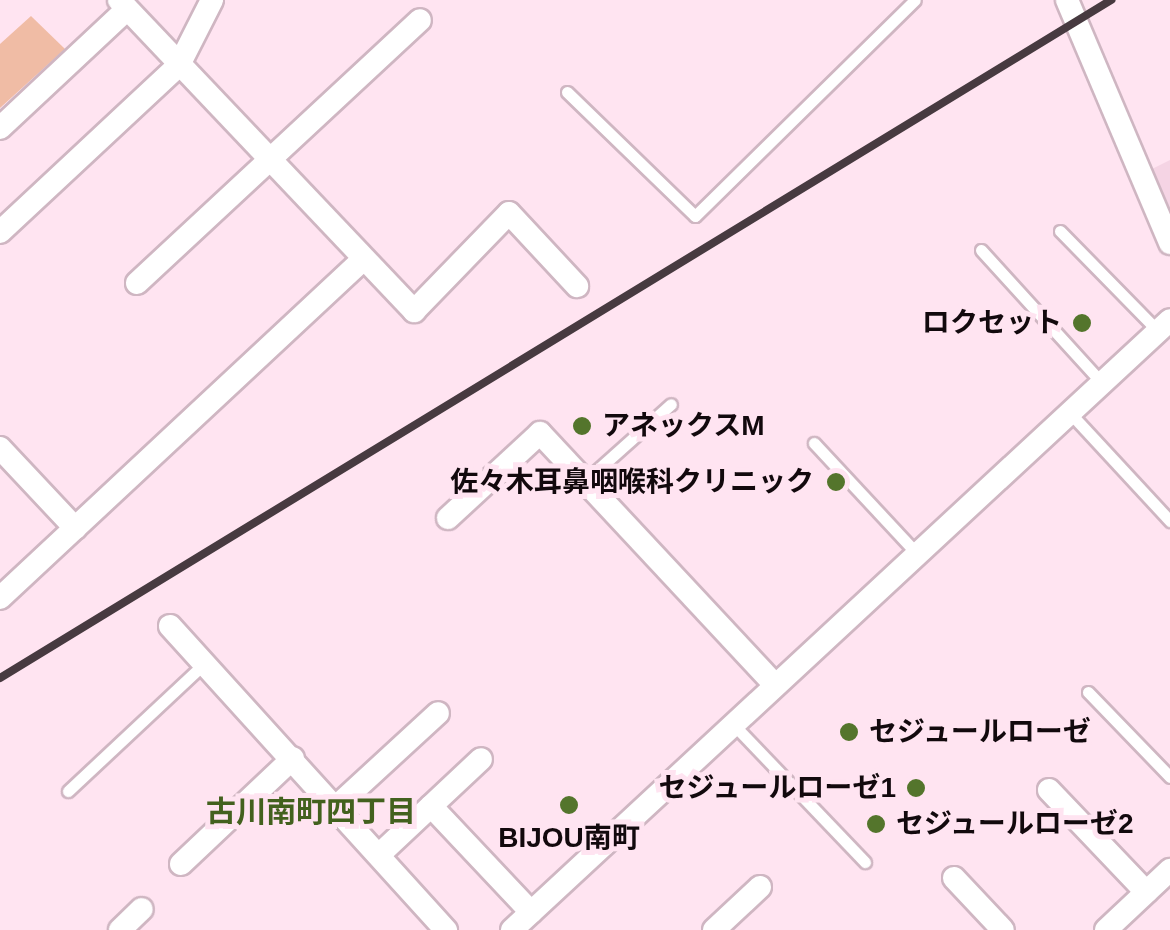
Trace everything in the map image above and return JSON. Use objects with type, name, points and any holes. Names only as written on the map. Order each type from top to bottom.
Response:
[{"type":"street","points":[[0,232],[180,65],[212,0]]},
{"type":"street","points":[[1067,0],[1170,243]]},
{"type":"street","points":[[0,128],[123,4],[362,261],[414,311],[508,213],[578,286]]},
{"type":"street","points":[[136,283],[272,162],[420,20]]},
{"type":"street","points":[[0,598],[362,261]]},
{"type":"street","points":[[512,930],[1164,326]]},
{"type":"street","points":[[448,518],[540,432],[776,685]]},
{"type":"street","points":[[0,448],[75,528]]},
{"type":"street","points":[[170,626],[381,853],[446,930]]},
{"type":"street","points":[[337,806],[438,713]]},
{"type":"street","points":[[181,864],[293,758]]},
{"type":"street","points":[[381,853],[481,759]]},
{"type":"street","points":[[1049,790],[1146,892]]},
{"type":"street","points":[[431,806],[532,912]]},
{"type":"street","points":[[1106,930],[1170,870]]},
{"type":"street","points":[[954,878],[1003,930]]},
{"type":"street","points":[[714,930],[760,887]]},
{"type":"street","points":[[120,930],[142,909]]},
{"type":"lane","points":[[567,92],[695,216],[915,0]]},
{"type":"lane","points":[[1060,231],[1164,326]]},
{"type":"lane","points":[[981,250],[1103,384]]},
{"type":"lane","points":[[585,480],[672,404]]},
{"type":"lane","points":[[1070,414],[1170,520]]},
{"type":"lane","points":[[814,442],[918,555]]},
{"type":"lane","points":[[68,791],[205,663]]},
{"type":"lane","points":[[1088,692],[1170,777]]},
{"type":"lane","points":[[732,724],[864,862]]},
{"type":"shaded area","points":[[31,16],[65,49],[0,108],[0,44]]},
{"type":"shaded area","points":[[1170,160],[1170,211],[1152,169]]},
{"type":"railway","points":[[0,678],[1111,0]]},
{"type":"place","name":"ロクセット","points":[[1082,323]]},
{"type":"place","name":"アネックスM","points":[[582,426]]},
{"type":"place","name":"佐々木耳鼻咽喉科クリニック","points":[[836,482]]},
{"type":"place","name":"セジュールローゼ","points":[[849,732]]},
{"type":"place","name":"セジュールローゼ1","points":[[916,788]]},
{"type":"place","name":"BIJOU南町","points":[[569,805]]},
{"type":"place","name":"セジュールローゼ2","points":[[876,824]]},
{"type":"district","name":"古川南町四丁目","points":[[311,812]]}]
